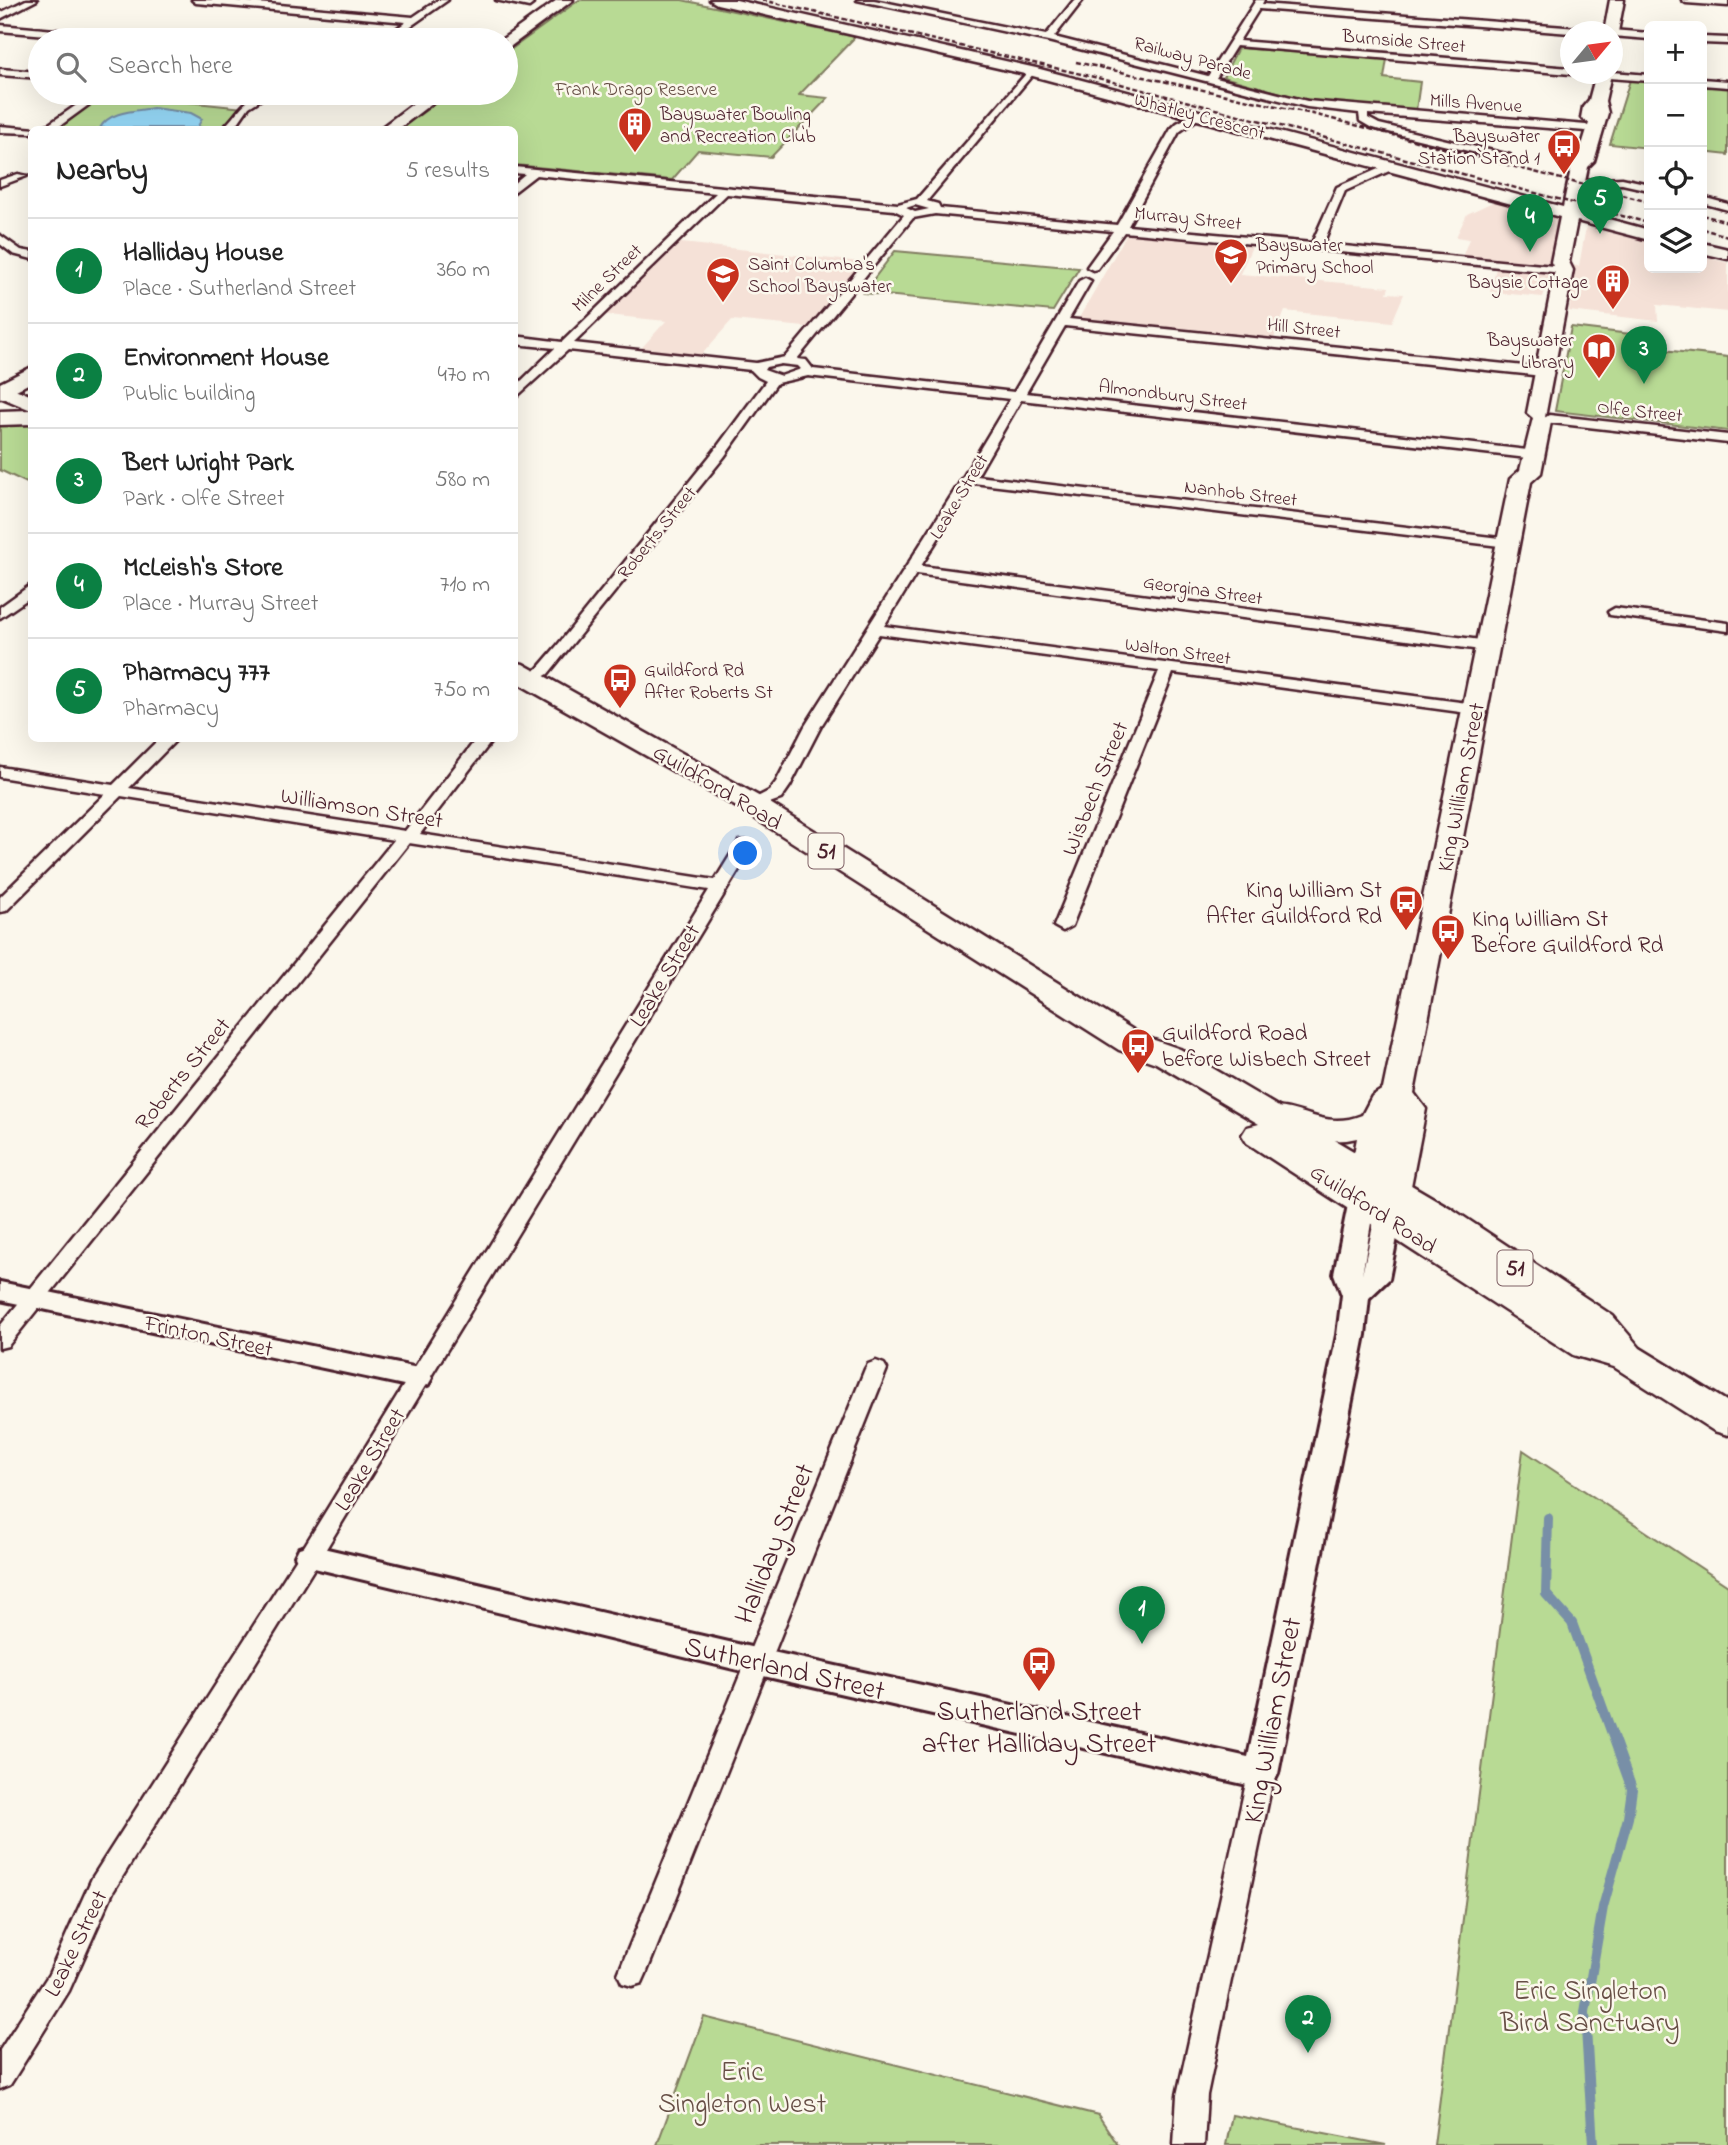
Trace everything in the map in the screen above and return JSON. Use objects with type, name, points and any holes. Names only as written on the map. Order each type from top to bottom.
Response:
[{"type":"highway","points":[[0,418],[28,417]]},
{"type":"highway","name":"Guildford Road","points":[[523,674],[752,804],[1131,1043],[1168,1056],[1269,1115],[1586,1346],[1627,1357],[1728,1422]]},
{"type":"highway","name":"Guildford Road","points":[[1131,1043],[1150,1066],[1378,1195]]},
{"type":"main road","points":[[518,34],[566,0]]},
{"type":"main road","name":"Whatley Crescent","points":[[701,0],[747,8]]},
{"type":"main road","name":"Whatley Crescent","points":[[717,0],[1031,71],[1392,166],[1572,219],[1644,234]]},
{"type":"main road","points":[[1614,21],[1617,0]]},
{"type":"main road","name":"King William Street","points":[[1378,1195],[1376,1121],[1383,1103],[1398,1094],[1521,479],[1530,473],[1527,454],[1538,418],[1543,372],[1563,270],[1560,262],[1588,171],[1588,135],[1596,135],[1600,113],[1597,101],[1601,84]]},
{"type":"main road","points":[[392,126],[420,105]]},
{"type":"main road","points":[[1707,249],[1728,254]]},
{"type":"main road","name":"King William Street","points":[[1378,1195],[1410,1109],[1398,1094]]},
{"type":"main road","points":[[1269,1115],[1339,1133],[1359,1130],[1376,1121]]},
{"type":"street","points":[[0,16],[33,0]]},
{"type":"street","points":[[196,0],[414,20]]},
{"type":"street","points":[[402,28],[444,0]]},
{"type":"street","points":[[500,0],[529,4]]},
{"type":"street","name":"Railway Parade","points":[[861,0],[893,3],[1048,38],[1307,104],[1364,111]]},
{"type":"street","points":[[1048,38],[1079,0]]},
{"type":"street","points":[[1686,0],[1728,3]]},
{"type":"street","points":[[1211,79],[1258,3],[1560,29]]},
{"type":"street","points":[[0,28],[28,31]]},
{"type":"street","points":[[1623,33],[1644,35]]},
{"type":"street","points":[[1707,40],[1728,41]]},
{"type":"street","name":"Burnside Street","points":[[1234,43],[1560,70]]},
{"type":"street","points":[[919,202],[1031,71]]},
{"type":"street","points":[[0,72],[28,75]]},
{"type":"street","points":[[9,86],[28,76]]},
{"type":"street","points":[[1623,76],[1644,78]]},
{"type":"street","points":[[1707,82],[1728,84]]},
{"type":"street","points":[[53,126],[83,105]]},
{"type":"street","points":[[231,126],[245,105]]},
{"type":"street","points":[[1364,111],[1363,120],[1376,126],[1506,157]]},
{"type":"street","name":"Mills Avenue","points":[[1364,111],[1588,135]]},
{"type":"street","points":[[1093,267],[1121,228],[1175,131],[1198,115]]},
{"type":"street","points":[[0,129],[28,130]]},
{"type":"street","points":[[1316,247],[1341,189],[1392,166]]},
{"type":"street","points":[[518,170],[899,207],[919,202],[934,206],[935,211],[910,215],[901,212],[899,207]]},
{"type":"street","points":[[1588,171],[1644,184]]},
{"type":"street","points":[[518,186],[534,172]]},
{"type":"street","points":[[0,183],[22,176]]},
{"type":"street","name":"Milne Street","points":[[518,391],[726,189]]},
{"type":"street","points":[[1707,199],[1728,205]]},
{"type":"street","name":"Murray Street","points":[[935,211],[1563,270]]},
{"type":"street","points":[[789,360],[910,215]]},
{"type":"street","points":[[0,238],[13,255],[28,257]]},
{"type":"street","name":"Leake Street","points":[[752,804],[778,792],[813,726],[913,569],[1085,281]]},
{"type":"street","name":"Hill Street","points":[[1062,322],[1543,372]]},
{"type":"street","points":[[518,340],[758,367],[773,360],[789,360],[802,363],[807,369],[797,377],[774,379],[760,374],[758,367]]},
{"type":"street","name":"Almondbury Street","points":[[806,372],[1527,454]]},
{"type":"street","name":"Roberts Street","points":[[523,674],[542,670],[561,650],[719,454],[774,379]]},
{"type":"street","name":"Olfe Street","points":[[1538,418],[1728,439]]},
{"type":"street","name":"Nanhob Street","points":[[968,479],[1508,543]]},
{"type":"street","name":"Georgina Street","points":[[913,569],[1488,646]]},
{"type":"street","points":[[0,614],[28,591]]},
{"type":"street","points":[[1615,612],[1728,627]]},
{"type":"street","name":"Walton Street","points":[[876,629],[1475,709]]},
{"type":"street","name":"Wisbech Street","points":[[1063,926],[1168,668]]},
{"type":"street","points":[[0,907],[166,742]]},
{"type":"street","name":"Roberts Street","points":[[0,1341],[483,742]]},
{"type":"street","name":"Williamson Street","points":[[0,772],[718,886]]},
{"type":"street","name":"Leake Street","points":[[0,2076],[59,1982],[102,1886],[310,1556],[745,845]]},
{"type":"street","name":"King William Street","points":[[1189,2145],[1192,2095],[1346,1360],[1356,1295],[1376,1279],[1378,1195]]},
{"type":"street","name":"Frinton Street","points":[[0,1291],[418,1378]]},
{"type":"street","name":"Halliday Street","points":[[632,1974],[876,1369]]},
{"type":"street","name":"Sutherland Street","points":[[310,1556],[759,1662],[1261,1774]]},
{"type":"shaded area","points":[[1495,201],[1562,218],[1552,264],[1579,266],[1586,227],[1644,241],[1644,273],[1707,273],[1707,257],[1728,263],[1728,312],[1657,305],[1658,321],[1569,311],[1572,290],[1546,288],[1543,297],[1490,292],[1498,261],[1462,257],[1469,239],[1456,237],[1467,214]]},
{"type":"shaded area","name":"Bayswater Primary School","points":[[1128,232],[1253,244],[1240,274],[1389,287],[1387,293],[1404,294],[1392,322],[1285,311],[1274,338],[1079,318]]},
{"type":"shaded area","name":"Saint Columba's School Bayswater","points":[[672,242],[870,263],[815,328],[732,320],[697,360],[636,354],[666,321],[598,314]]},
{"type":"green space","name":"Frank Drago Reserve","points":[[579,0],[682,0],[855,37],[799,95],[828,98],[771,157],[698,150],[672,180],[518,165],[518,126],[404,126],[433,105],[518,105],[518,44]]},
{"type":"green space","points":[[1238,48],[1387,59],[1384,78],[1420,82],[1416,111],[1299,98],[1223,77]]},
{"type":"green space","points":[[1630,80],[1644,81],[1644,147],[1610,144]]},
{"type":"green space","points":[[1707,85],[1728,87],[1728,155],[1707,153]]},
{"type":"green space","points":[[84,105],[215,105],[244,108],[229,126],[57,126]]},
{"type":"green space","points":[[895,251],[1079,268],[1053,311],[863,293]]},
{"type":"green space","points":[[1571,327],[1664,338],[1663,350],[1728,357],[1728,431],[1555,411]]},
{"type":"green space","points":[[28,423],[28,484],[0,470],[0,425]]},
{"type":"green space","name":"Eric Singleton Bird Sanctuary","points":[[1523,1450],[1728,1586],[1728,2145],[1434,2145]]},
{"type":"green space","name":"Eric Singleton West","points":[[704,2017],[1098,2115],[1118,2145],[657,2145]]},
{"type":"green space","points":[[1232,2115],[1386,2145],[1226,2145]]},
{"type":"water","points":[[153,108],[191,113],[202,119],[198,126],[101,126],[110,118]]},
{"type":"waterway","points":[[1548,1518],[1546,1594],[1572,1623],[1632,1789],[1628,1818],[1603,1907],[1585,2012],[1593,2145]]},
{"type":"railway","points":[[762,0],[1094,77],[1644,222]]},
{"type":"railway","points":[[1076,62],[1317,115],[1644,201]]},
{"type":"railway","points":[[1707,216],[1728,222]]},
{"type":"railway","points":[[1707,230],[1728,236]]},
{"type":"place","name":"Bayswater Bowling and Recreation Club","points":[[635,154]]},
{"type":"place","name":"Bayswater Station Stand 1","points":[[1564,176]]},
{"type":"place","name":"Pharmacy 777","points":[[1600,234]]},
{"type":"place","name":"McLeish's Store","points":[[1530,252]]},
{"type":"place","name":"Bayswater Primary School","points":[[1231,285]]},
{"type":"place","name":"Saint Columba's School Bayswater","points":[[723,304]]},
{"type":"place","name":"Baysie Cottage","points":[[1613,311]]},
{"type":"place","name":"Bayswater Library","points":[[1599,380]]},
{"type":"place","name":"Bert Wright Park","points":[[1644,384]]},
{"type":"place","name":"Guildford Rd After Roberts St","points":[[620,710]]},
{"type":"place","name":"King William St After Guildford Rd","points":[[1406,932]]},
{"type":"place","name":"King William St Before Guildford Rd","points":[[1448,961]]},
{"type":"place","name":"Guildford Road before Wisbech Street","points":[[1138,1075]]},
{"type":"place","name":"Halliday House","points":[[1142,1644]]},
{"type":"place","name":"Sutherland Street after Halliday Street","points":[[1039,1693]]},
{"type":"place","name":"Environment House","points":[[1308,2053]]}]
